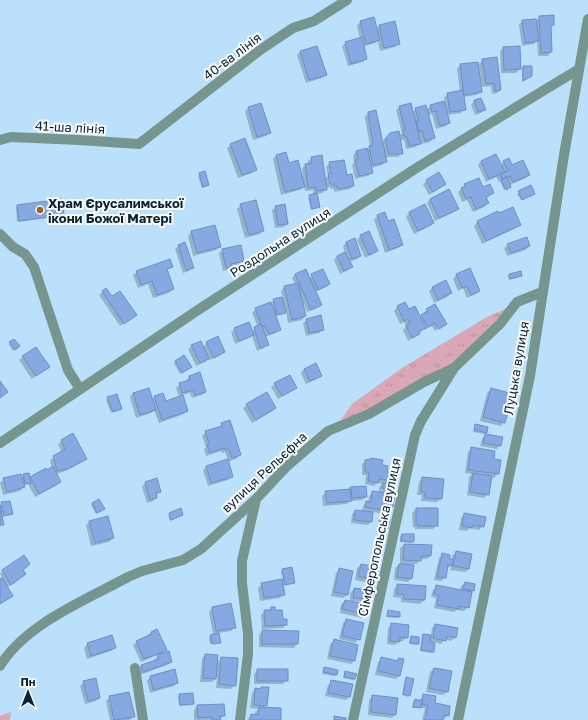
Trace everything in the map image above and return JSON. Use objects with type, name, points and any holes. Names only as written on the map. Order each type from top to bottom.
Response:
[{"type":"street","name":"40-ва лінія","points":[[139,144],[260,50],[293,28],[314,21],[347,0]]},
{"type":"street","name":"Луцька вулиця","points":[[458,720],[530,376],[578,69],[588,19]]},
{"type":"street","name":"Роздольна вулиця","points":[[0,443],[198,310],[418,167],[578,69]]},
{"type":"street","name":"41-ша лінія","points":[[0,140],[11,138],[139,144]]},
{"type":"street","points":[[0,234],[13,247],[25,254],[34,266],[68,370],[80,389]]},
{"type":"street","name":"вулиця Рельєфна","points":[[0,666],[16,644],[36,628],[142,571],[183,560],[201,549],[256,499],[286,467],[328,431],[368,414],[424,382],[454,368],[500,324],[517,302],[542,292]]},
{"type":"street","name":"Сімферопольська вулиця","points":[[353,720],[415,434],[420,421],[454,368]]},
{"type":"street","points":[[240,720],[248,654],[248,634],[242,583],[242,561],[256,499]]},
{"type":"street","points":[[134,668],[143,720]]},
{"type":"green space","points":[[507,308],[497,323],[453,364],[367,411],[341,420],[352,404],[402,368],[487,317]]},
{"type":"green space","points":[[11,712],[10,720],[0,720],[0,716]]},
{"type":"building","points":[[554,15],[554,25],[551,26],[552,52],[541,53],[539,16]]},
{"type":"building","points":[[374,17],[380,40],[366,44],[360,21]]},
{"type":"building","points":[[536,19],[539,41],[525,43],[522,20]]},
{"type":"building","points":[[395,21],[400,44],[384,48],[379,25]]},
{"type":"building","points":[[362,37],[367,59],[351,64],[345,42]]},
{"type":"building","points":[[317,46],[327,75],[309,80],[300,51]]},
{"type":"building","points":[[520,46],[521,69],[504,70],[503,47]]},
{"type":"building","points":[[497,57],[501,90],[495,91],[494,83],[486,84],[482,59]]},
{"type":"building","points":[[478,62],[482,92],[464,95],[460,64]]},
{"type":"building","points":[[523,66],[532,66],[532,76],[523,81]]},
{"type":"building","points":[[463,90],[466,110],[450,112],[447,93]]},
{"type":"building","points":[[481,98],[486,110],[478,112],[474,100]]},
{"type":"building","points":[[444,101],[450,123],[440,126],[436,111],[432,112],[430,105]]},
{"type":"building","points":[[261,103],[271,133],[257,137],[248,107]]},
{"type":"building","points":[[411,103],[421,144],[409,146],[407,137],[404,137],[403,130],[405,130],[399,106]]},
{"type":"building","points":[[426,105],[435,138],[425,141],[422,131],[419,132],[416,121],[419,121],[415,108]]},
{"type":"building","points":[[376,110],[387,162],[373,165],[369,146],[373,145],[368,112]]},
{"type":"building","points":[[399,131],[403,154],[389,154],[385,139],[390,133]]},
{"type":"building","points":[[245,138],[257,170],[242,175],[230,144]]},
{"type":"building","points":[[367,148],[373,173],[359,176],[355,160],[358,160],[356,151]]},
{"type":"building","points":[[286,152],[289,163],[298,160],[305,187],[285,192],[276,155]]},
{"type":"building","points":[[496,154],[505,172],[489,179],[481,161]]},
{"type":"building","points":[[322,155],[327,190],[316,191],[316,187],[308,188],[305,164],[312,163],[311,157]]},
{"type":"building","points":[[509,158],[512,165],[523,160],[530,175],[513,182],[510,176],[502,179],[500,174],[508,171],[503,161]]},
{"type":"building","points":[[344,160],[347,175],[352,174],[354,186],[338,189],[337,186],[334,186],[334,184],[330,184],[328,174],[331,173],[329,162]]},
{"type":"building","points":[[205,171],[209,185],[203,187],[199,173]]},
{"type":"building","points":[[439,172],[446,184],[433,192],[426,180]]},
{"type":"building","points":[[507,177],[511,187],[506,190],[501,180]]},
{"type":"building","points":[[479,178],[483,187],[490,184],[494,193],[486,197],[489,203],[476,209],[471,197],[466,199],[461,188],[465,186],[464,184]]},
{"type":"building","points":[[531,185],[535,194],[522,200],[518,191]]},
{"type":"building","points":[[449,189],[459,209],[439,218],[430,199]]},
{"type":"building","points":[[317,193],[320,207],[312,209],[309,195]]},
{"type":"building","name":"Храм Єрусалимської ікони Божої Матері","points":[[62,199],[64,215],[19,221],[17,205]]},
{"type":"building","points":[[256,200],[264,231],[249,235],[240,204]]},
{"type":"building","points":[[285,204],[288,224],[278,225],[275,206]]},
{"type":"building","points":[[425,204],[434,223],[418,231],[409,212]]},
{"type":"building","points":[[513,207],[521,225],[486,241],[477,221],[498,211],[499,213]]},
{"type":"building","points":[[385,212],[388,221],[394,219],[403,245],[389,250],[377,215]]},
{"type":"building","points":[[215,225],[221,247],[197,253],[191,231]]},
{"type":"building","points":[[369,231],[378,251],[369,255],[360,235]]},
{"type":"building","points":[[527,237],[530,246],[511,253],[507,244]]},
{"type":"building","points":[[355,238],[361,256],[352,259],[346,242]]},
{"type":"building","points":[[185,242],[194,268],[186,270],[178,245]]},
{"type":"building","points":[[241,245],[244,261],[231,264],[232,267],[226,268],[222,249]]},
{"type":"building","points":[[345,252],[353,267],[344,271],[337,256]]},
{"type":"building","points":[[170,259],[173,267],[167,269],[174,289],[157,295],[152,281],[141,285],[136,271]]},
{"type":"building","points":[[470,268],[480,291],[471,295],[467,286],[462,288],[456,274]]},
{"type":"building","points":[[306,269],[322,305],[311,310],[295,274]]},
{"type":"building","points":[[323,269],[330,284],[318,290],[311,274]]},
{"type":"building","points":[[521,271],[522,276],[510,279],[509,274]]},
{"type":"building","points":[[446,280],[452,293],[438,300],[432,287]]},
{"type":"building","points":[[298,283],[306,316],[292,320],[284,286]]},
{"type":"building","points":[[106,288],[112,296],[120,291],[137,315],[124,324],[102,291]]},
{"type":"building","points":[[282,297],[286,313],[277,315],[273,299]]},
{"type":"building","points":[[271,302],[281,330],[269,334],[265,326],[262,327],[255,308]]},
{"type":"building","points":[[405,302],[409,309],[415,306],[426,328],[419,331],[420,334],[412,338],[406,326],[410,324],[408,319],[404,321],[397,306]]},
{"type":"building","points":[[435,304],[447,324],[439,329],[435,323],[428,327],[421,315],[428,311],[426,309]]},
{"type":"building","points":[[321,315],[324,330],[309,333],[306,319]]},
{"type":"building","points":[[249,322],[254,335],[239,341],[234,328]]},
{"type":"building","points":[[261,324],[269,345],[260,348],[254,327]]},
{"type":"building","points":[[218,336],[225,352],[214,358],[206,342]]},
{"type":"building","points":[[14,339],[20,346],[15,350],[9,342]]},
{"type":"building","points":[[201,341],[209,359],[200,363],[191,345]]},
{"type":"building","points":[[36,347],[50,367],[36,376],[22,356]]},
{"type":"building","points":[[184,355],[192,367],[182,373],[175,361]]},
{"type":"building","points":[[316,363],[322,376],[310,381],[304,369]]},
{"type":"building","points":[[200,372],[206,392],[195,395],[194,390],[182,393],[179,383],[190,380],[189,376]]},
{"type":"building","points":[[290,375],[297,388],[282,396],[274,383]]},
{"type":"building","points":[[0,381],[8,392],[0,398]]},
{"type":"building","points":[[149,388],[156,410],[140,415],[133,393]]},
{"type":"building","points":[[491,388],[513,394],[505,423],[483,417]]},
{"type":"building","points":[[267,392],[276,408],[256,420],[246,404]]},
{"type":"building","points":[[163,393],[166,401],[183,395],[188,411],[162,420],[154,396]]},
{"type":"building","points":[[117,394],[122,409],[113,412],[107,397]]},
{"type":"building","points":[[230,420],[241,455],[232,458],[229,449],[226,450],[225,448],[210,453],[205,431],[222,426],[221,423]]},
{"type":"building","points":[[475,424],[488,427],[487,433],[474,430]]},
{"type":"building","points":[[73,433],[87,459],[68,469],[57,471],[53,456],[65,449],[61,440]]},
{"type":"building","points":[[485,434],[503,437],[501,446],[483,443]]},
{"type":"building","points":[[471,447],[495,451],[494,459],[501,460],[499,474],[468,470]]},
{"type":"building","points":[[371,458],[383,460],[382,465],[388,466],[387,472],[397,473],[396,482],[379,479],[378,483],[368,481],[369,472],[365,472],[365,460]]},
{"type":"building","points":[[228,459],[233,477],[211,483],[206,466]]},
{"type":"building","points":[[53,466],[61,482],[39,494],[30,477],[46,468],[47,470]]},
{"type":"building","points":[[29,473],[31,483],[25,484],[23,474]]},
{"type":"building","points":[[473,473],[492,476],[489,495],[470,492]]},
{"type":"building","points":[[21,474],[25,487],[7,492],[3,478]]},
{"type":"building","points":[[422,477],[444,479],[442,499],[425,498],[425,492],[421,492]]},
{"type":"building","points":[[157,478],[161,492],[156,493],[157,498],[150,500],[145,482]]},
{"type":"building","points":[[383,483],[395,484],[394,490],[382,488]]},
{"type":"building","points":[[366,486],[367,497],[351,498],[350,487]]},
{"type":"building","points":[[351,489],[352,501],[327,503],[325,491]]},
{"type":"building","points":[[372,491],[395,494],[393,507],[389,507],[389,511],[365,507],[366,501],[371,502]]},
{"type":"building","points":[[99,499],[105,509],[97,513],[92,503]]},
{"type":"building","points":[[10,501],[13,514],[4,516],[1,502]]},
{"type":"building","points":[[0,505],[4,525],[0,525]]},
{"type":"building","points":[[181,508],[183,515],[171,520],[169,513]]},
{"type":"building","points":[[416,508],[438,508],[438,526],[418,526],[418,524],[416,524]]},
{"type":"building","points":[[355,510],[373,512],[372,522],[354,520]]},
{"type":"building","points":[[464,513],[486,517],[484,527],[472,525],[472,528],[462,526]]},
{"type":"building","points":[[108,516],[114,538],[95,543],[89,521]]},
{"type":"building","points":[[380,517],[390,519],[388,529],[378,527]]},
{"type":"building","points":[[402,534],[414,534],[414,542],[401,541]]},
{"type":"building","points":[[404,544],[432,545],[431,556],[422,556],[421,561],[403,560]]},
{"type":"building","points":[[456,551],[472,554],[469,569],[453,566]]},
{"type":"building","points":[[442,553],[450,555],[450,559],[453,559],[452,566],[448,565],[446,578],[437,577]]},
{"type":"building","points":[[24,555],[30,564],[23,570],[26,574],[11,585],[2,570]]},
{"type":"building","points":[[361,564],[377,567],[374,580],[358,576]]},
{"type":"building","points":[[399,564],[414,565],[412,579],[397,577]]},
{"type":"building","points":[[292,567],[295,583],[285,585],[282,569]]},
{"type":"building","points":[[339,568],[353,571],[348,595],[334,592]]},
{"type":"building","points":[[2,578],[13,596],[0,604],[0,579]]},
{"type":"building","points":[[282,579],[285,595],[264,598],[261,583]]},
{"type":"building","points":[[465,582],[475,584],[474,591],[463,589]]},
{"type":"building","points":[[397,584],[426,586],[425,600],[404,599],[404,594],[397,594]]},
{"type":"building","points":[[436,585],[472,592],[469,608],[459,606],[459,609],[437,605],[439,595],[434,594]]},
{"type":"building","points":[[354,588],[373,590],[372,599],[353,598]]},
{"type":"building","points":[[345,600],[369,605],[367,615],[342,609]]},
{"type":"building","points":[[231,603],[236,628],[216,631],[212,607]]},
{"type":"building","points":[[271,607],[275,607],[275,610],[282,610],[283,619],[287,619],[287,625],[265,626],[264,610],[271,610]]},
{"type":"building","points":[[388,610],[400,612],[400,617],[387,616]]},
{"type":"building","points":[[346,619],[364,623],[360,640],[342,636]]},
{"type":"building","points":[[391,623],[409,625],[408,638],[400,637],[400,642],[390,641]]},
{"type":"building","points":[[435,624],[458,628],[456,638],[447,636],[446,641],[433,638]]},
{"type":"building","points":[[157,629],[167,650],[144,659],[136,641],[152,634],[151,632]]},
{"type":"building","points":[[262,630],[299,631],[298,644],[262,644]]},
{"type":"building","points":[[219,633],[221,643],[212,644],[210,635]]},
{"type":"building","points":[[423,634],[431,635],[430,642],[435,643],[434,652],[421,650]]},
{"type":"building","points":[[112,635],[116,648],[91,656],[87,643]]},
{"type":"building","points":[[411,636],[419,637],[419,644],[410,643]]},
{"type":"building","points":[[334,639],[358,645],[355,661],[330,656]]},
{"type":"building","points":[[169,651],[172,662],[143,672],[141,665],[159,659],[157,655]]},
{"type":"building","points":[[205,654],[218,655],[216,679],[203,678]]},
{"type":"building","points":[[221,657],[238,658],[236,686],[219,684]]},
{"type":"building","points":[[381,657],[398,661],[398,658],[404,659],[400,676],[378,671]]},
{"type":"building","points":[[324,667],[338,670],[337,675],[323,672]]},
{"type":"building","points":[[434,668],[452,671],[448,692],[429,688]]},
{"type":"building","points":[[175,669],[178,683],[153,690],[150,676]]},
{"type":"building","points":[[257,669],[288,669],[288,681],[257,681]]},
{"type":"building","points":[[345,671],[357,674],[355,679],[344,677]]},
{"type":"building","points":[[406,677],[414,679],[410,696],[403,694]]},
{"type":"building","points":[[96,678],[100,698],[88,701],[83,681]]},
{"type":"building","points":[[331,680],[353,684],[350,697],[328,693]]},
{"type":"building","points":[[261,687],[269,687],[267,706],[254,705],[255,688],[261,689]]},
{"type":"building","points":[[129,692],[135,717],[114,720],[109,696]]},
{"type":"building","points":[[193,693],[194,704],[180,705],[179,694]]},
{"type":"building","points":[[423,694],[436,696],[435,703],[450,706],[449,716],[444,715],[443,720],[425,720],[428,705],[422,704]]},
{"type":"building","points":[[372,695],[398,698],[396,715],[371,712]]},
{"type":"building","points":[[415,699],[422,701],[421,708],[413,707]]},
{"type":"building","points":[[224,704],[225,716],[220,716],[221,720],[212,720],[212,717],[198,718],[197,705]]},
{"type":"building","points":[[259,707],[281,708],[281,720],[250,720],[251,714],[258,715]]},
{"type":"building","points":[[334,716],[346,718],[346,720],[334,720]]},
{"type":"place","name":"Храм Єрусалимської ікони Божої Матері","points":[[40,210]]}]
